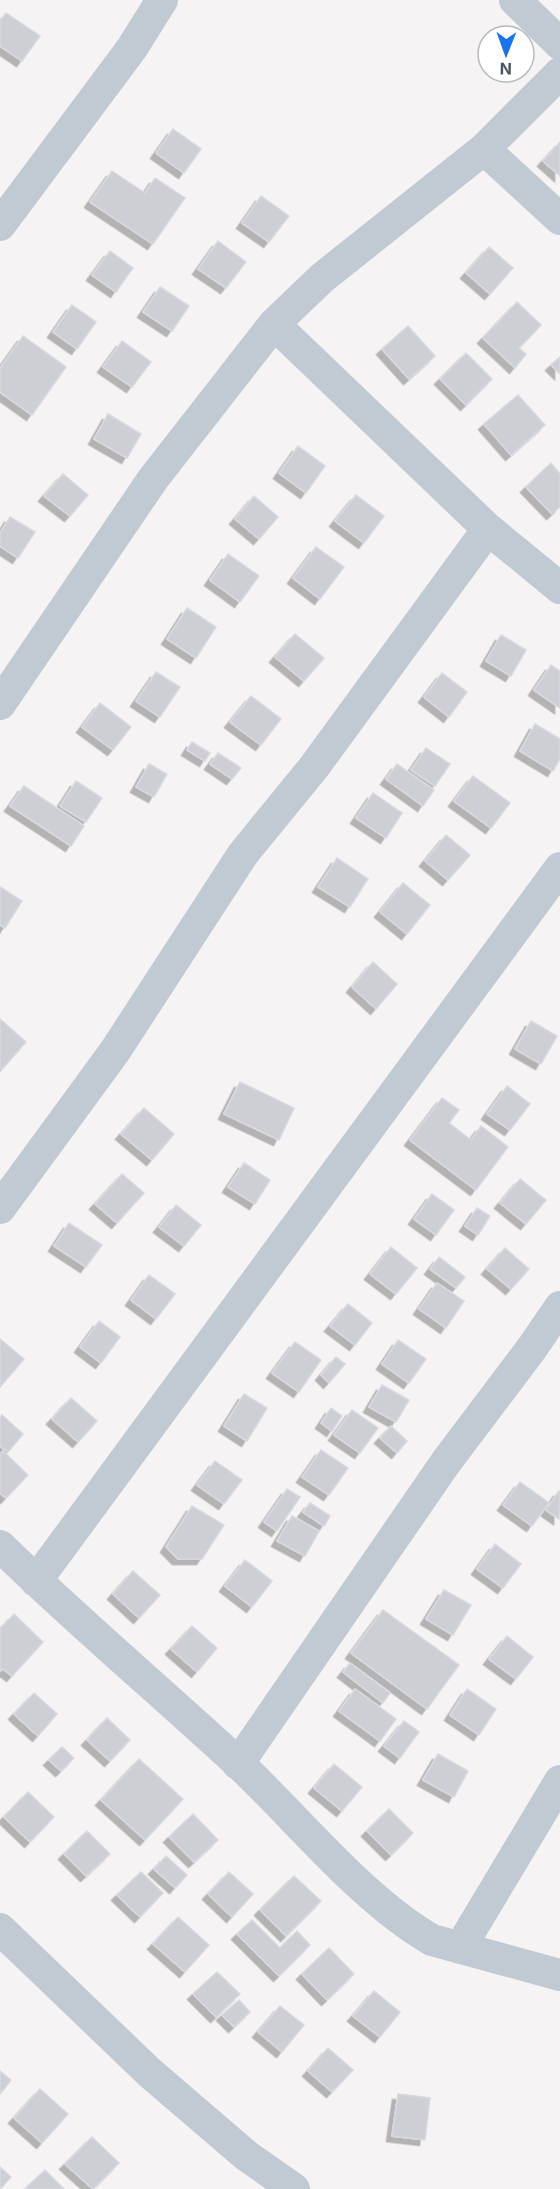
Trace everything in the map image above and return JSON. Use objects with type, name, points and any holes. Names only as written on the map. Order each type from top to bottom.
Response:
[{"type":"street","points":[[0,225],[132,48],[162,0]]},
{"type":"street","points":[[515,0],[560,44]]},
{"type":"street","points":[[0,704],[153,479],[274,324],[322,278],[484,149],[560,73]]},
{"type":"street","points":[[484,149],[560,219]]},
{"type":"street","points":[[274,324],[488,529],[560,588]]},
{"type":"street","points":[[0,1208],[115,1051],[243,854],[314,767],[488,529]]},
{"type":"street","points":[[36,1581],[560,868]]},
{"type":"street","points":[[238,1764],[446,1462],[560,1307]]},
{"type":"street","points":[[0,1546],[238,1764],[378,1901],[414,1930],[432,1940],[560,1975]]},
{"type":"street","points":[[460,1948],[560,1781]]},
{"type":"street","points":[[0,1929],[149,2072],[247,2156],[294,2189]]},
{"type":"building","points":[[6,13],[40,36],[22,61],[0,46],[0,21]]},
{"type":"building","points":[[173,129],[201,149],[184,173],[156,153]]},
{"type":"building","points":[[560,142],[560,176],[543,161]]},
{"type":"building","points":[[112,171],[145,193],[155,178],[185,198],[153,244],[90,202]]},
{"type":"building","points":[[261,196],[289,216],[269,242],[242,223]]},
{"type":"building","points":[[218,241],[246,262],[226,288],[198,269]]},
{"type":"building","points":[[489,247],[513,268],[490,294],[466,273]]},
{"type":"building","points":[[110,251],[133,268],[116,292],[92,275]]},
{"type":"building","points":[[160,287],[189,306],[172,331],[143,312]]},
{"type":"building","points":[[517,302],[541,325],[519,348],[526,354],[515,368],[483,338]]},
{"type":"building","points":[[72,305],[96,322],[77,349],[53,332]]},
{"type":"building","points":[[408,326],[435,356],[409,379],[382,349]]},
{"type":"building","points":[[23,336],[66,367],[32,415],[0,392],[0,368]]},
{"type":"building","points":[[122,341],[151,362],[132,387],[103,367]]},
{"type":"building","points":[[466,353],[492,379],[466,405],[440,379]]},
{"type":"building","points":[[560,357],[560,374],[551,365]]},
{"type":"building","points":[[518,395],[545,425],[511,455],[484,424]]},
{"type":"building","points":[[108,414],[141,434],[127,458],[94,439]]},
{"type":"building","points":[[298,446],[325,466],[306,493],[279,473]]},
{"type":"building","points":[[551,463],[560,474],[560,507],[552,514],[526,487]]},
{"type":"building","points":[[63,474],[88,495],[70,516],[44,496]]},
{"type":"building","points":[[356,495],[384,516],[364,543],[335,521]]},
{"type":"building","points":[[254,496],[278,517],[259,539],[235,519]]},
{"type":"building","points":[[10,517],[35,532],[18,558],[0,546],[0,533]]},
{"type":"building","points":[[316,547],[344,567],[320,599],[293,578]]},
{"type":"building","points":[[228,554],[259,576],[240,602],[210,580]]},
{"type":"building","points":[[187,608],[216,627],[196,658],[167,639]]},
{"type":"building","points":[[295,634],[324,658],[304,681],[275,657]]},
{"type":"building","points":[[501,635],[526,650],[511,676],[486,661]]},
{"type":"building","points":[[551,665],[560,671],[560,708],[534,690]]},
{"type":"building","points":[[156,672],[180,687],[160,717],[136,701]]},
{"type":"building","points":[[442,673],[467,692],[449,717],[424,697]]},
{"type":"building","points":[[251,696],[281,719],[261,745],[230,722]]},
{"type":"building","points":[[100,703],[131,727],[113,750],[82,727]]},
{"type":"building","points":[[535,724],[560,739],[560,759],[553,771],[520,751]]},
{"type":"building","points":[[192,742],[210,753],[205,761],[187,750]]},
{"type":"building","points":[[426,748],[450,764],[435,786],[411,770]]},
{"type":"building","points":[[218,753],[241,768],[232,779],[210,764]]},
{"type":"building","points":[[149,764],[167,774],[154,797],[136,787]]},
{"type":"building","points":[[397,764],[434,790],[423,806],[386,779]]},
{"type":"building","points":[[473,776],[510,803],[491,828],[454,801]]},
{"type":"building","points":[[76,781],[102,798],[86,822],[60,806]]},
{"type":"building","points":[[24,786],[84,826],[71,846],[10,806]]},
{"type":"building","points":[[373,793],[402,813],[386,838],[356,818]]},
{"type":"building","points":[[446,835],[470,855],[448,880],[425,861]]},
{"type":"building","points":[[337,858],[368,879],[350,907],[318,887]]},
{"type":"building","points":[[403,883],[430,905],[407,934],[380,912]]},
{"type":"building","points":[[0,887],[22,901],[5,928],[0,925]]},
{"type":"building","points":[[373,962],[397,984],[376,1009],[352,987]]},
{"type":"building","points":[[0,1019],[26,1042],[2,1069],[0,1068]]},
{"type":"building","points":[[531,1021],[557,1036],[541,1064],[515,1049]]},
{"type":"building","points":[[240,1082],[294,1108],[279,1140],[224,1114]]},
{"type":"building","points":[[507,1086],[530,1104],[510,1130],[487,1114]]},
{"type":"building","points":[[442,1098],[459,1110],[449,1123],[471,1140],[481,1126],[508,1147],[476,1190],[410,1140]]},
{"type":"building","points":[[144,1108],[174,1134],[152,1160],[121,1134]]},
{"type":"building","points":[[244,1163],[270,1180],[255,1204],[228,1187]]},
{"type":"building","points":[[122,1174],[144,1193],[117,1223],[95,1204]]},
{"type":"building","points":[[520,1179],[546,1200],[526,1224],[500,1203]]},
{"type":"building","points":[[432,1194],[454,1210],[436,1235],[414,1219]]},
{"type":"building","points":[[176,1205],[201,1225],[184,1246],[159,1227]]},
{"type":"building","points":[[477,1208],[490,1216],[478,1235],[465,1226]]},
{"type":"building","points":[[69,1223],[102,1245],[86,1267],[54,1246]]},
{"type":"building","points":[[391,1247],[417,1268],[396,1294],[370,1274]]},
{"type":"building","points":[[505,1248],[529,1269],[511,1289],[487,1269]]},
{"type":"building","points":[[439,1257],[465,1277],[456,1288],[430,1269]]},
{"type":"building","points":[[149,1275],[175,1294],[156,1319],[131,1300]]},
{"type":"building","points":[[437,1283],[464,1301],[446,1328],[419,1309]]},
{"type":"building","points":[[348,1304],[372,1323],[355,1345],[330,1326]]},
{"type":"building","points":[[99,1321],[120,1337],[101,1363],[80,1347]]},
{"type":"building","points":[[0,1339],[24,1359],[0,1387]]},
{"type":"building","points":[[398,1340],[426,1359],[409,1383],[382,1364]]},
{"type":"building","points":[[295,1342],[321,1360],[299,1392],[272,1373]]},
{"type":"building","points":[[336,1357],[345,1364],[329,1383],[321,1375]]},
{"type":"building","points":[[382,1385],[409,1400],[396,1422],[369,1407]]},
{"type":"building","points":[[244,1394],[267,1408],[247,1441],[224,1426]]},
{"type":"building","points":[[71,1398],[97,1421],[78,1442],[52,1419]]},
{"type":"building","points":[[331,1408],[342,1416],[332,1431],[321,1423]]},
{"type":"building","points":[[352,1410],[378,1428],[360,1453],[334,1435]]},
{"type":"building","points":[[2,1415],[23,1434],[8,1452],[0,1446],[0,1418]]},
{"type":"building","points":[[391,1426],[407,1441],[397,1453],[380,1438]]},
{"type":"building","points":[[321,1450],[348,1468],[329,1495],[302,1477]]},
{"type":"building","points":[[3,1451],[28,1475],[6,1498],[0,1493],[0,1454]]},
{"type":"building","points":[[215,1461],[242,1480],[224,1504],[197,1485]]},
{"type":"building","points":[[520,1482],[549,1503],[532,1526],[503,1505]]},
{"type":"building","points":[[287,1489],[300,1497],[277,1531],[264,1522]]},
{"type":"building","points":[[560,1492],[559,1519],[546,1510]]},
{"type":"building","points":[[310,1503],[330,1516],[324,1526],[303,1512]]},
{"type":"building","points":[[192,1506],[224,1525],[202,1559],[178,1559],[166,1547]]},
{"type":"building","points":[[292,1516],[319,1531],[305,1556],[277,1541]]},
{"type":"building","points":[[495,1544],[521,1564],[503,1588],[477,1569]]},
{"type":"building","points":[[245,1560],[272,1581],[252,1607],[225,1586]]},
{"type":"building","points":[[133,1571],[160,1595],[139,1618],[113,1594]]},
{"type":"building","points":[[444,1590],[471,1605],[453,1635],[426,1619]]},
{"type":"building","points":[[383,1610],[459,1665],[427,1709],[351,1653]]},
{"type":"building","points":[[14,1614],[43,1642],[12,1676],[3,1669],[0,1671],[0,1629]]},
{"type":"building","points":[[192,1626],[217,1648],[197,1672],[171,1649]]},
{"type":"building","points":[[507,1636],[533,1657],[516,1679],[489,1659]]},
{"type":"building","points":[[350,1663],[390,1693],[383,1703],[343,1672]]},
{"type":"building","points":[[355,1689],[396,1719],[380,1741],[339,1711]]},
{"type":"building","points":[[467,1689],[496,1709],[479,1735],[450,1715]]},
{"type":"building","points":[[34,1693],[57,1714],[38,1736],[14,1714]]},
{"type":"building","points":[[107,1718],[130,1740],[110,1761],[87,1740]]},
{"type":"building","points":[[404,1721],[419,1732],[400,1758],[384,1746]]},
{"type":"building","points":[[62,1747],[74,1758],[61,1771],[49,1760]]},
{"type":"building","points":[[438,1754],[468,1771],[454,1797],[423,1780]]},
{"type":"building","points":[[139,1759],[183,1799],[145,1840],[101,1800]]},
{"type":"building","points":[[334,1764],[362,1787],[342,1811],[314,1788]]},
{"type":"building","points":[[28,1792],[54,1817],[30,1842],[4,1817]]},
{"type":"building","points":[[389,1809],[413,1833],[391,1855],[367,1831]]},
{"type":"building","points":[[193,1814],[218,1840],[194,1862],[169,1837]]},
{"type":"building","points":[[87,1831],[110,1854],[86,1876],[64,1854]]},
{"type":"building","points":[[166,1856],[187,1875],[175,1888],[154,1869]]},
{"type":"building","points":[[141,1872],[163,1893],[140,1917],[117,1895]]},
{"type":"building","points":[[229,1872],[253,1894],[232,1917],[208,1894]]},
{"type":"building","points":[[294,1876],[321,1901],[286,1936],[260,1910]]},
{"type":"building","points":[[178,1917],[209,1945],[185,1972],[153,1944]]},
{"type":"building","points":[[252,1920],[280,1948],[297,1931],[310,1945],[279,1976],[237,1934]]},
{"type":"building","points":[[329,1948],[354,1974],[327,2000],[302,1974]]},
{"type":"building","points":[[217,1972],[240,1994],[216,2017],[193,1994]]},
{"type":"building","points":[[374,1991],[400,2012],[380,2037],[353,2016]]},
{"type":"building","points":[[239,2000],[250,2012],[234,2027],[222,2015]]},
{"type":"building","points":[[280,2006],[304,2025],[282,2052],[258,2032]]},
{"type":"building","points":[[328,2048],[353,2070],[332,2092],[308,2071]]},
{"type":"building","points":[[0,2071],[11,2080],[0,2094]]},
{"type":"building","points":[[40,2089],[68,2114],[42,2143],[14,2118]]},
{"type":"building","points":[[398,2094],[430,2098],[425,2140],[392,2136]]},
{"type":"building","points":[[92,2137],[119,2163],[93,2189],[65,2164]]},
{"type":"building","points":[[0,2167],[11,2177],[0,2189]]},
{"type":"building","points":[[45,2170],[64,2189],[25,2189]]}]
